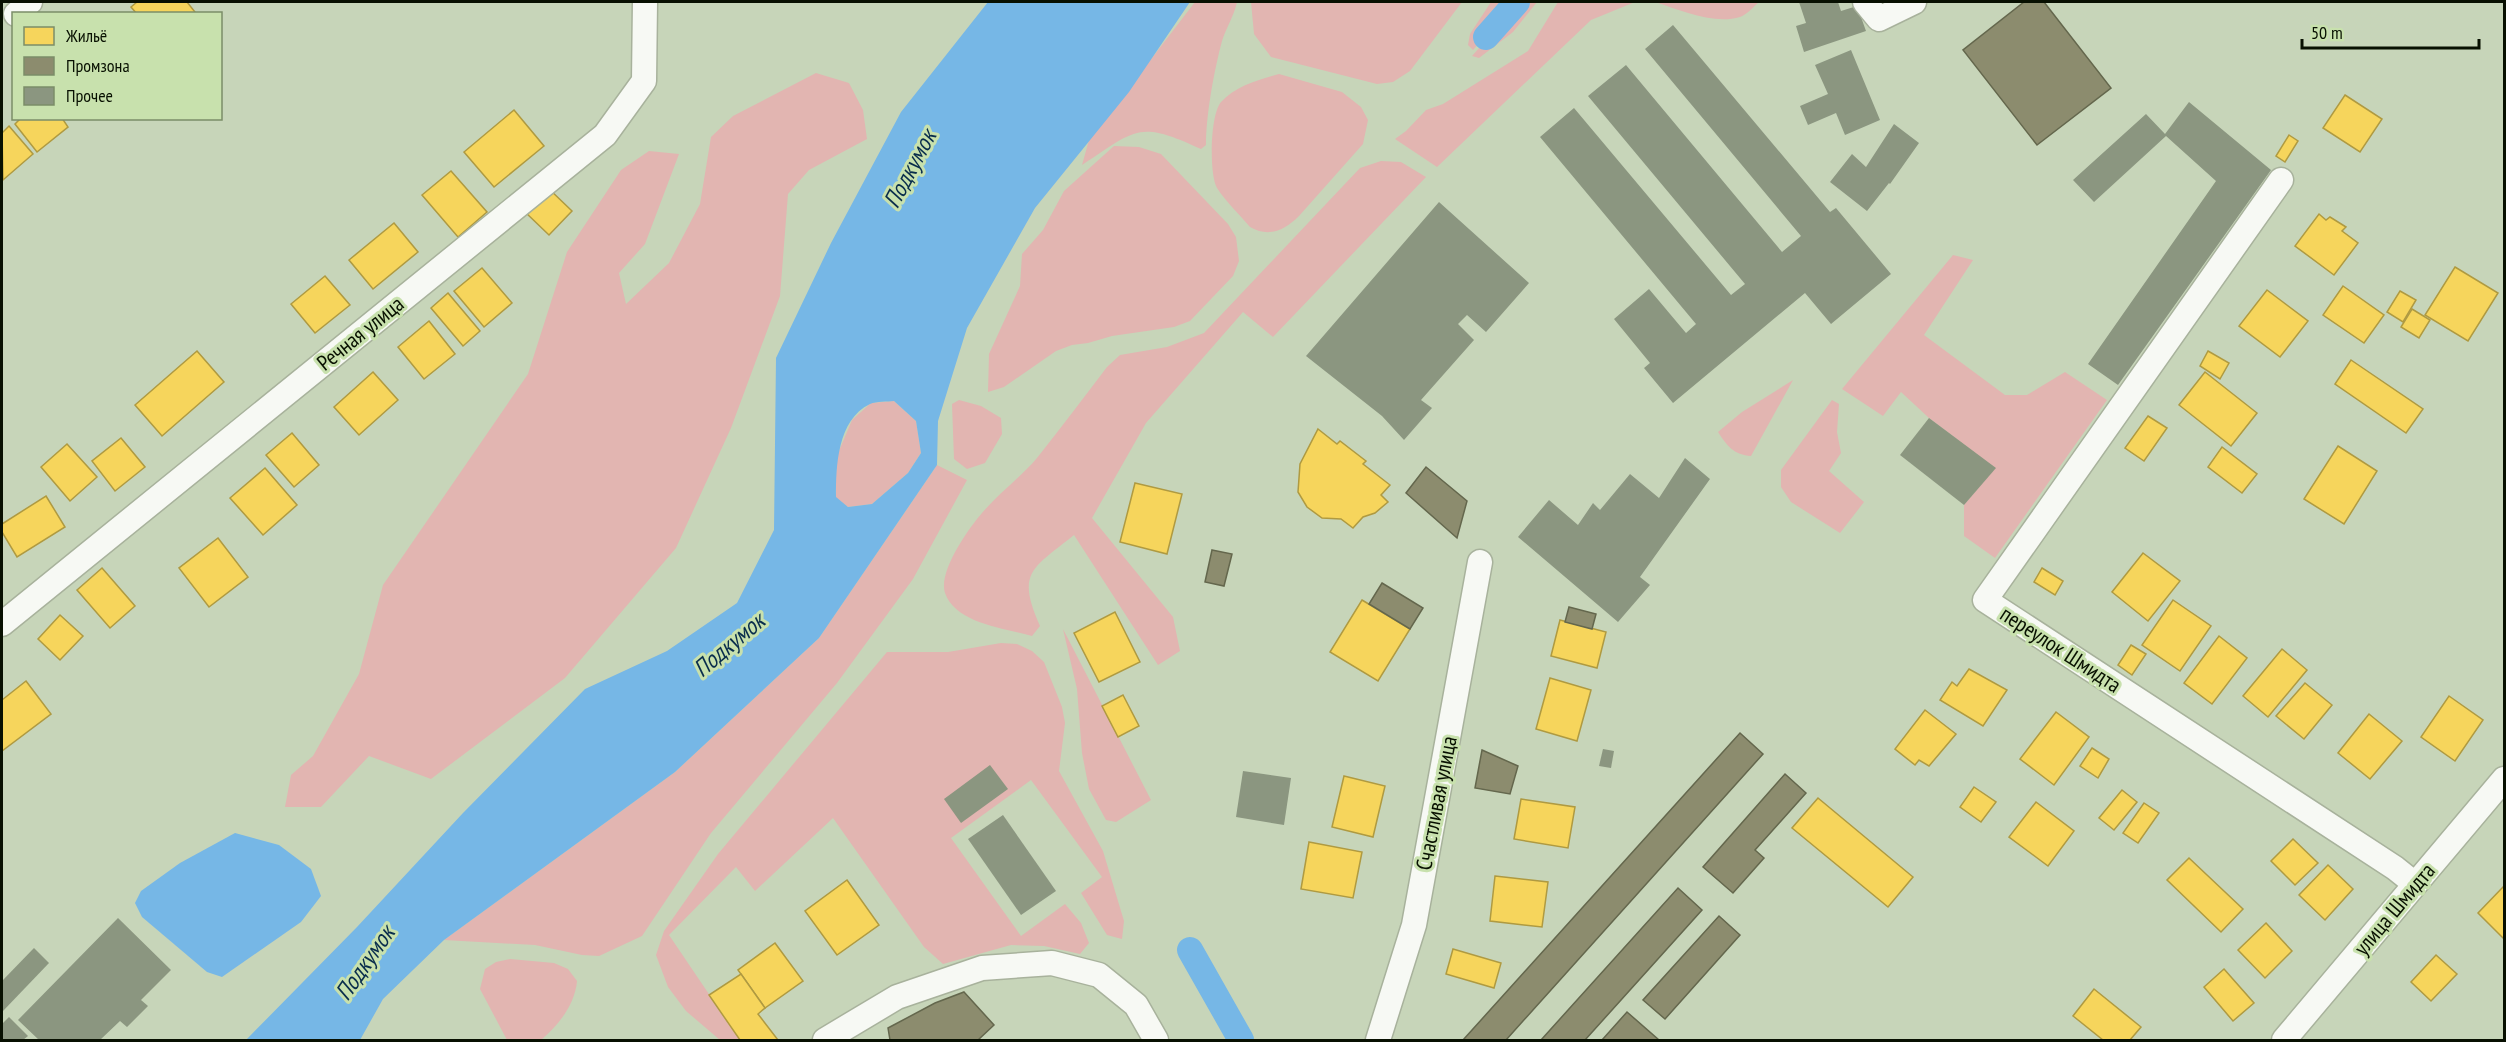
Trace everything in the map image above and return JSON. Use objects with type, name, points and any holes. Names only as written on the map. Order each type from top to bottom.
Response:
[{"type":"street","points":[[18,12],[30,2]]},
{"type":"street","name":"Речная улица","points":[[2,624],[605,135],[644,81],[645,2]]},
{"type":"street","points":[[1865,2],[1879,19],[1914,2]]},
{"type":"street","name":"переулок Шмидта","points":[[2281,180],[1985,600],[2376,855],[2415,884]]},
{"type":"street","name":"Счастливая улица","points":[[1378,1041],[1414,925],[1480,562]]},
{"type":"street","name":"улица Шмидта","points":[[2283,1041],[2505,779]]},
{"type":"street","points":[[825,1041],[897,997],[982,968],[1052,963],[1099,975],[1136,1005],[1156,1041]]},
{"type":"shaded area","points":[[1195,2],[1237,2],[1222,41],[1216,66],[1206,145],[1201,149],[1164,134],[1138,133],[1127,136],[1082,165],[1089,140]]},
{"type":"shaded area","points":[[1251,2],[1462,2],[1410,71],[1393,82],[1377,84],[1271,57],[1254,34]]},
{"type":"shaded area","points":[[1491,2],[1515,2],[1473,50],[1468,45],[1470,34]]},
{"type":"shaded area","points":[[1520,2],[1537,2],[1513,32],[1479,58],[1472,56]]},
{"type":"shaded area","points":[[1558,2],[1635,2],[1591,20],[1437,167],[1395,139],[1426,110],[1443,104],[1528,51]]},
{"type":"shaded area","points":[[1655,2],[1759,2],[1740,17],[1719,19],[1697,16]]},
{"type":"shaded area","points":[[816,73],[849,83],[863,110],[867,139],[809,170],[788,194],[780,296],[731,428],[676,548],[565,678],[431,779],[369,756],[321,807],[285,807],[291,775],[313,756],[359,674],[383,585],[528,374],[567,252],[621,170],[649,151],[679,154],[645,244],[619,273],[626,304],[669,263],[700,204],[711,137],[733,116]]},
{"type":"shaded area","points":[[1279,74],[1342,92],[1361,107],[1368,120],[1363,144],[1299,216],[1282,229],[1264,232],[1250,227],[1217,188],[1214,181],[1212,158],[1213,131],[1217,109],[1227,96],[1248,84]]},
{"type":"shaded area","points":[[1114,146],[1139,147],[1161,154],[1228,224],[1236,237],[1239,261],[1233,276],[1190,321],[1174,327],[1112,336],[1072,345],[1056,351],[1004,387],[988,392],[989,354],[1020,286],[1022,254],[1043,230],[1064,191]]},
{"type":"shaded area","points":[[1381,161],[1401,162],[1426,177],[1273,337],[1243,312],[1146,423],[1092,518],[1173,617],[1180,651],[1158,665],[1074,535],[1038,564],[1032,573],[1029,594],[1040,626],[1032,636],[982,623],[959,612],[945,593],[944,584],[950,563],[962,540],[976,520],[1037,458],[1107,367],[1120,355],[1167,347],[1204,333],[1360,168]]},
{"type":"shaded area","points":[[1953,255],[1973,260],[1924,335],[2005,395],[2027,395],[2065,372],[2107,400],[1995,558],[1964,536],[1964,505],[1995,468],[1929,418],[1901,392],[1883,416],[1842,389]]},
{"type":"shaded area","points":[[1793,380],[1751,456],[1740,454],[1732,449],[1718,432],[1742,412]]},
{"type":"shaded area","points":[[959,400],[981,406],[1001,418],[1002,434],[985,463],[967,469],[954,459],[952,404]]},
{"type":"shaded area","points":[[1832,400],[1839,404],[1837,432],[1841,453],[1829,471],[1864,502],[1840,533],[1791,502],[1781,487],[1781,470]]},
{"type":"shaded area","points":[[894,401],[916,421],[921,453],[908,473],[872,504],[848,507],[836,498],[836,458],[852,420],[871,403]]},
{"type":"shaded area","points":[[937,465],[967,480],[913,579],[837,683],[711,833],[642,936],[599,956],[582,955],[535,945],[444,940],[675,772],[819,638]]},
{"type":"shaded area","points":[[1063,629],[1151,800],[1116,822],[1106,820],[1089,789],[1082,753],[1077,689]]},
{"type":"shaded area","points":[[1001,643],[1017,644],[1032,651],[1044,662],[1062,707],[1065,723],[1059,771],[1103,851],[1124,921],[1122,939],[1107,935],[1081,893],[1102,877],[1031,780],[951,838],[1021,936],[1065,904],[1081,923],[1089,943],[1080,954],[1044,946],[1011,945],[943,964],[924,947],[833,818],[755,891],[736,867],[669,935],[740,1040],[720,1040],[686,1011],[668,987],[656,955],[664,931],[718,854],[887,652],[948,652]]},
{"type":"shaded area","points":[[510,959],[554,963],[568,969],[577,981],[576,990],[565,1014],[541,1040],[507,1040],[480,989],[485,969],[496,962]]},
{"type":"water","name":"Подкумок","points":[[988,2],[1190,2],[1129,92],[1035,208],[967,328],[938,421],[937,465],[819,638],[675,772],[444,940],[383,999],[360,1040],[246,1040],[585,689],[667,651],[737,603],[774,530],[776,358],[831,243],[901,112]],"holes":[[[894,401],[916,421],[921,453],[908,473],[872,504],[848,507],[836,497],[841,445],[851,421],[859,411],[873,403]]]},
{"type":"water","points":[[235,833],[279,845],[311,869],[321,896],[301,922],[222,977],[207,972],[142,917],[135,903],[141,891],[180,863]]},
{"type":"building: Жильё","points":[[137,2],[187,2],[195,12],[135,12],[131,7]]},
{"type":"building: Жильё","points":[[2345,95],[2382,119],[2360,152],[2323,128]]},
{"type":"building: Жильё","points":[[514,110],[544,146],[494,187],[464,152]]},
{"type":"building: Жильё","points":[[19,120],[63,120],[68,127],[37,152],[15,124]]},
{"type":"building: Жильё","points":[[9,126],[33,154],[3,180],[2,133]]},
{"type":"building: Жильё","points":[[2289,135],[2298,141],[2285,162],[2276,156]]},
{"type":"building: Жильё","points":[[451,171],[487,212],[458,237],[422,195]]},
{"type":"building: Жильё","points":[[547,187],[572,211],[549,235],[524,211]]},
{"type":"building: Жильё","points":[[2319,214],[2326,220],[2330,217],[2346,227],[2342,231],[2358,243],[2334,275],[2295,246]]},
{"type":"building: Жильё","points":[[394,223],[418,252],[373,289],[349,260]]},
{"type":"building: Жильё","points":[[2455,267],[2498,293],[2468,341],[2425,315]]},
{"type":"building: Жильё","points":[[482,268],[512,303],[484,327],[454,291]]},
{"type":"building: Жильё","points":[[325,276],[350,305],[315,333],[291,304]]},
{"type":"building: Жильё","points":[[2343,286],[2384,315],[2364,343],[2323,315]]},
{"type":"building: Жильё","points":[[2267,290],[2308,321],[2280,357],[2239,326]]},
{"type":"building: Жильё","points":[[2400,291],[2416,300],[2403,322],[2387,312]]},
{"type":"building: Жильё","points":[[448,293],[480,331],[463,346],[431,308]]},
{"type":"building: Жильё","points":[[2412,309],[2430,320],[2419,338],[2401,327]]},
{"type":"building: Жильё","points":[[429,321],[455,354],[424,379],[398,347]]},
{"type":"building: Жильё","points":[[197,351],[224,382],[162,436],[135,405]]},
{"type":"building: Жильё","points":[[2208,351],[2229,363],[2220,379],[2200,366]]},
{"type":"building: Жильё","points":[[2351,360],[2423,409],[2406,433],[2335,384]]},
{"type":"building: Жильё","points":[[373,372],[398,400],[359,435],[334,407]]},
{"type":"building: Жильё","points":[[2205,372],[2257,413],[2231,446],[2179,405]]},
{"type":"building: Жильё","points":[[2148,416],[2167,428],[2144,461],[2125,448]]},
{"type":"building: Жильё","points":[[1318,429],[1337,444],[1340,441],[1366,461],[1363,464],[1390,485],[1381,495],[1388,502],[1375,513],[1363,517],[1353,528],[1341,519],[1322,518],[1307,507],[1298,492],[1300,464]]},
{"type":"building: Жильё","points":[[292,433],[319,465],[294,487],[266,455]]},
{"type":"building: Жильё","points":[[121,438],[145,467],[115,491],[92,461]]},
{"type":"building: Жильё","points":[[67,444],[97,477],[70,501],[41,467]]},
{"type":"building: Жильё","points":[[2338,446],[2377,471],[2344,524],[2304,499]]},
{"type":"building: Жильё","points":[[2222,447],[2257,474],[2242,493],[2208,467]]},
{"type":"building: Жильё","points":[[265,468],[297,505],[263,535],[230,498]]},
{"type":"building: Жильё","points":[[1135,483],[1182,494],[1167,554],[1120,542]]},
{"type":"building: Жильё","points":[[46,496],[65,527],[17,557],[2,532],[2,524]]},
{"type":"building: Жильё","points":[[218,538],[248,577],[209,607],[179,568]]},
{"type":"building: Жильё","points":[[2143,553],[2180,581],[2148,621],[2112,592]]},
{"type":"building: Жильё","points":[[102,568],[135,606],[110,628],[77,590]]},
{"type":"building: Жильё","points":[[2042,568],[2063,581],[2055,595],[2034,582]]},
{"type":"building: Жильё","points":[[1362,600],[1410,629],[1378,681],[1330,652]]},
{"type":"building: Жильё","points":[[2173,600],[2211,626],[2180,671],[2142,645]]},
{"type":"building: Жильё","points":[[1115,612],[1140,662],[1099,682],[1074,633]]},
{"type":"building: Жильё","points":[[60,615],[83,636],[60,660],[38,639]]},
{"type":"building: Жильё","points":[[1560,620],[1606,632],[1597,668],[1551,656]]},
{"type":"building: Жильё","points":[[2219,636],[2247,658],[2212,704],[2184,683]]},
{"type":"building: Жильё","points":[[2131,645],[2146,654],[2132,675],[2118,665]]},
{"type":"building: Жильё","points":[[2282,649],[2307,670],[2268,717],[2243,696]]},
{"type":"building: Жильё","points":[[1969,669],[2007,690],[1983,726],[1940,700],[1952,682],[1957,686]]},
{"type":"building: Жильё","points":[[1550,678],[1591,690],[1577,741],[1536,729]]},
{"type":"building: Жильё","points":[[26,681],[51,714],[2,751],[2,700]]},
{"type":"building: Жильё","points":[[2305,683],[2332,705],[2304,739],[2276,716]]},
{"type":"building: Жильё","points":[[1123,695],[1139,726],[1118,737],[1102,706]]},
{"type":"building: Жильё","points":[[2449,696],[2483,720],[2455,761],[2421,737]]},
{"type":"building: Жильё","points":[[1925,710],[1956,734],[1929,766],[1919,760],[1915,765],[1895,749]]},
{"type":"building: Жильё","points":[[2056,712],[2089,737],[2054,785],[2020,759]]},
{"type":"building: Жильё","points":[[2369,714],[2402,741],[2370,779],[2338,753]]},
{"type":"building: Жильё","points":[[2092,748],[2109,759],[2098,778],[2080,766]]},
{"type":"building: Жильё","points":[[1344,776],[1385,786],[1373,837],[1332,827]]},
{"type":"building: Жильё","points":[[1974,787],[1996,802],[1981,822],[1960,807]]},
{"type":"building: Жильё","points":[[2122,790],[2137,802],[2114,830],[2099,818]]},
{"type":"building: Жильё","points":[[1818,798],[1913,877],[1888,907],[1792,828]]},
{"type":"building: Жильё","points":[[1521,799],[1575,807],[1568,848],[1514,839]]},
{"type":"building: Жильё","points":[[2036,802],[2074,831],[2048,866],[2009,837]]},
{"type":"building: Жильё","points":[[2144,803],[2159,813],[2138,843],[2123,833]]},
{"type":"building: Жильё","points":[[2293,839],[2318,863],[2295,885],[2271,861]]},
{"type":"building: Жильё","points":[[1309,842],[1362,852],[1353,898],[1301,889]]},
{"type":"building: Жильё","points":[[2189,858],[2243,909],[2221,932],[2167,880]]},
{"type":"building: Жильё","points":[[2328,865],[2353,889],[2325,920],[2299,895]]},
{"type":"building: Жильё","points":[[1495,876],[1548,882],[1542,927],[1490,921]]},
{"type":"building: Жильё","points":[[847,880],[879,925],[837,955],[805,911]]},
{"type":"building: Жильё","points":[[2503,887],[2504,889],[2504,939],[2478,913]]},
{"type":"building: Жильё","points":[[2266,923],[2292,951],[2265,978],[2238,950]]},
{"type":"building: Жильё","points":[[775,943],[803,981],[765,1008],[738,970]]},
{"type":"building: Жильё","points":[[1453,949],[1501,963],[1494,988],[1446,974]]},
{"type":"building: Жильё","points":[[2436,955],[2457,974],[2431,1001],[2411,982]]},
{"type":"building: Жильё","points":[[2224,969],[2254,1003],[2233,1021],[2204,987]]},
{"type":"building: Жильё","points":[[741,974],[765,1008],[758,1014],[778,1040],[740,1040],[709,995]]},
{"type":"building: Жильё","points":[[2094,989],[2141,1027],[2130,1040],[2103,1040],[2073,1016]]},
{"type":"building: Промзона","points":[[2024,2],[2044,2],[2111,88],[2037,145],[1963,50]]},
{"type":"building: Промзона","points":[[1426,467],[1467,501],[1457,538],[1406,493]]},
{"type":"building: Промзона","points":[[1212,550],[1232,554],[1224,586],[1205,582]]},
{"type":"building: Промзона","points":[[1382,583],[1423,608],[1410,629],[1369,604]]},
{"type":"building: Промзона","points":[[1569,607],[1596,614],[1592,629],[1565,622]]},
{"type":"building: Промзона","points":[[1740,733],[1763,754],[1506,1040],[1463,1040]]},
{"type":"building: Промзона","points":[[1482,750],[1518,766],[1510,794],[1475,788]]},
{"type":"building: Промзона","points":[[1785,774],[1806,793],[1755,850],[1764,858],[1733,893],[1703,867]]},
{"type":"building: Промзона","points":[[1678,888],[1702,910],[1585,1040],[1541,1040]]},
{"type":"building: Промзона","points":[[1719,916],[1740,935],[1665,1019],[1643,1000]]},
{"type":"building: Промзона","points":[[964,992],[994,1025],[978,1040],[890,1040],[888,1028],[935,1003]]},
{"type":"building: Промзона","points":[[1627,1012],[1659,1040],[1602,1040]]},
{"type":"building: Прочее","points":[[1799,2],[1838,2],[1841,11],[1857,6],[1866,31],[1804,52],[1796,26],[1806,23]]},
{"type":"building: Прочее","points":[[1673,25],[1830,212],[1836,208],[1891,274],[1831,324],[1805,293],[1673,403],[1644,368],[1650,363],[1614,319],[1649,289],[1686,333],[1696,324],[1540,137],[1574,108],[1731,295],[1745,284],[1588,96],[1626,65],[1782,252],[1801,236],[1645,49]]},
{"type":"building: Прочее","points":[[1851,50],[1880,120],[1845,135],[1836,113],[1808,125],[1800,106],[1828,94],[1815,65]]},
{"type":"building: Прочее","points":[[2189,102],[2271,170],[2118,385],[2088,364],[2216,181],[2166,136],[2094,202],[2073,180],[2146,114],[2165,134]]},
{"type":"building: Прочее","points":[[1894,124],[1919,143],[1890,184],[1867,211],[1830,182],[1852,154],[1866,167]]},
{"type":"building: Прочее","points":[[1439,202],[1529,283],[1486,332],[1467,315],[1458,324],[1474,340],[1421,400],[1432,408],[1404,440],[1382,416],[1306,356]]},
{"type":"building: Прочее","points":[[1929,418],[1996,468],[1964,505],[1900,455]]},
{"type":"building: Прочее","points":[[1685,458],[1710,479],[1640,577],[1650,585],[1618,622],[1518,537],[1549,500],[1578,525],[1593,503],[1600,510],[1630,474],[1659,498]]},
{"type":"building: Прочее","points":[[1603,749],[1614,751],[1611,768],[1599,766]]},
{"type":"building: Прочее","points":[[990,765],[1008,789],[961,823],[944,799]]},
{"type":"building: Прочее","points":[[1243,771],[1291,778],[1284,825],[1236,817]]},
{"type":"building: Прочее","points":[[1003,815],[1056,891],[1021,915],[968,839]]},
{"type":"building: Прочее","points":[[118,918],[171,970],[141,1000],[148,1006],[127,1027],[120,1021],[100,1040],[39,1040],[18,1020]]},
{"type":"building: Прочее","points":[[34,948],[49,963],[3,1011],[2,981]]},
{"type":"building: Прочее","points":[[9,1017],[28,1036],[23,1040],[2,1040],[2,1024]]},
{"type":"waterway","points":[[1486,37],[1517,2]]},
{"type":"waterway","points":[[1190,950],[1241,1040]]}]
